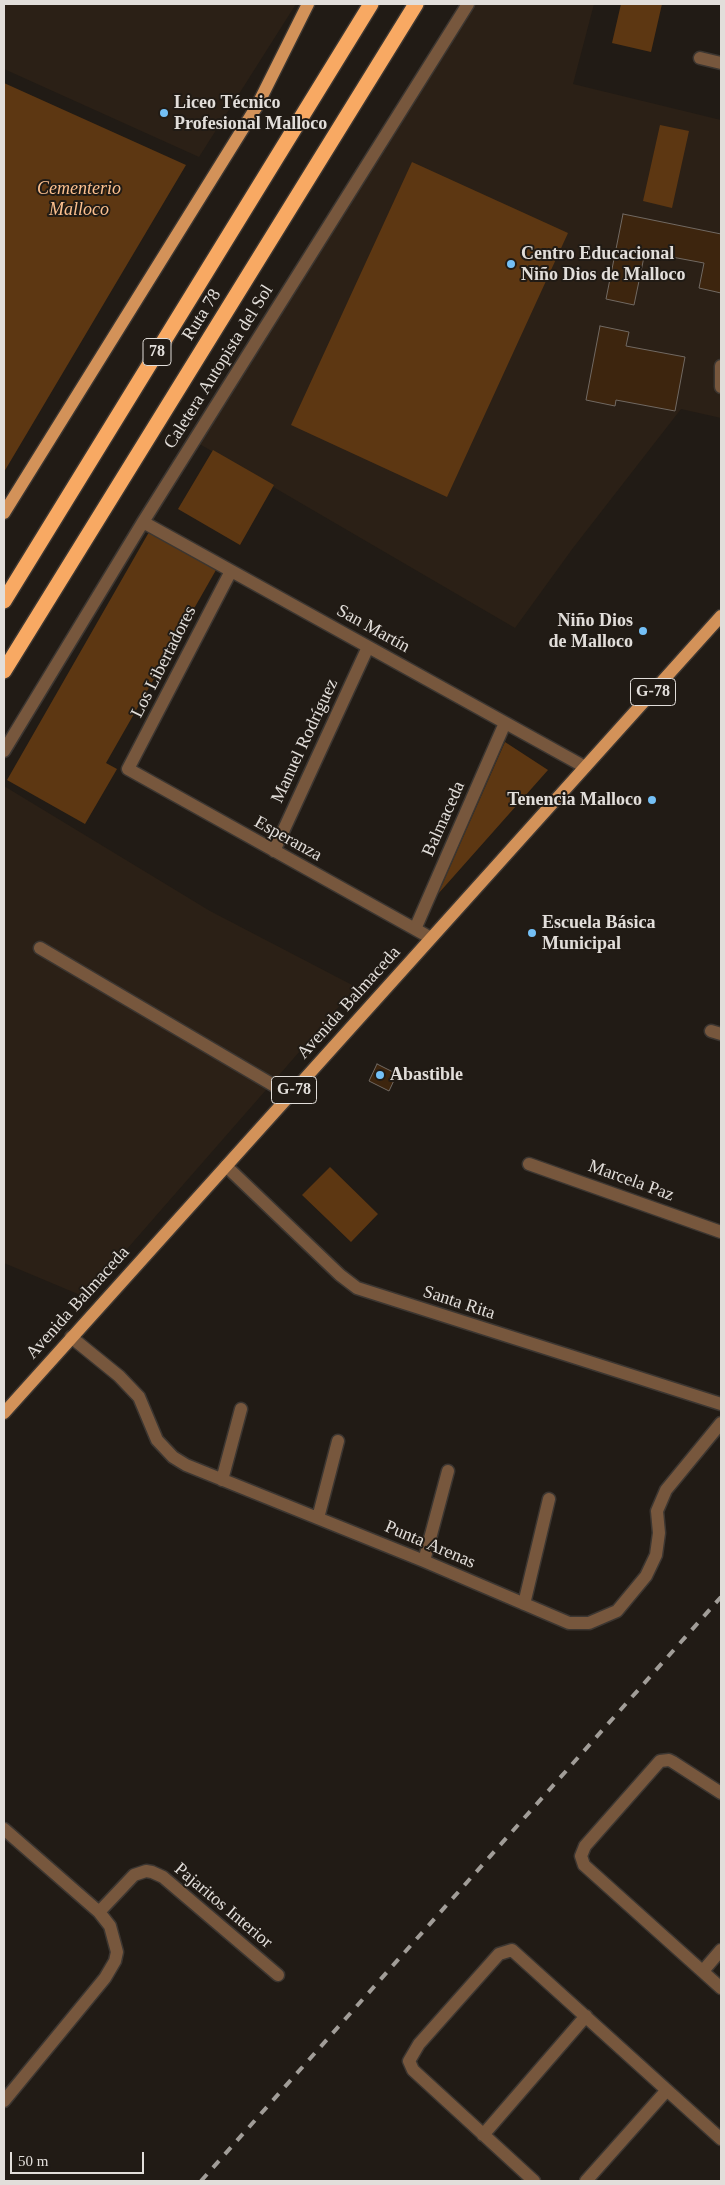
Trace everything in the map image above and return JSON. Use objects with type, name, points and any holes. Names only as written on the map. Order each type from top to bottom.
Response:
[{"type":"highway","name":"Ruta 78","points":[[4,601],[371,4]]},
{"type":"highway","name":"Ruta 78","points":[[4,671],[416,4]]},
{"type":"main road","points":[[4,513],[257,106],[308,4]]},
{"type":"main road","name":"Avenida Balmaceda","points":[[4,1413],[721,616]]},
{"type":"street","name":"Caletera Autopista del Sol","points":[[4,751],[143,522],[468,4]]},
{"type":"street","points":[[700,58],[721,63]]},
{"type":"street","points":[[721,366],[721,387]]},
{"type":"street","name":"San Martín","points":[[143,522],[586,767]]},
{"type":"street","name":"Los Libertadores","points":[[128,769],[231,571]]},
{"type":"street","name":"Manuel Rodríguez","points":[[274,851],[368,647]]},
{"type":"street","name":"Balmaceda","points":[[415,929],[506,722]]},
{"type":"street","name":"Esperanza","points":[[128,769],[431,938]]},
{"type":"street","points":[[40,948],[290,1095]]},
{"type":"street","name":"Marcela Paz","points":[[529,1164],[721,1232]]},
{"type":"street","name":"Santa Rita","points":[[226,1166],[340,1275],[358,1288],[721,1404]]},
{"type":"street","name":"Punta Arenas","points":[[71,1337],[119,1376],[139,1397],[157,1440],[173,1457],[186,1466],[424,1561],[569,1623],[589,1623],[617,1611],[646,1576],[656,1555],[657,1511],[666,1490],[721,1423]]},
{"type":"street","points":[[222,1480],[241,1409]]},
{"type":"street","points":[[318,1518],[338,1441]]},
{"type":"street","points":[[424,1561],[448,1471]]},
{"type":"street","points":[[524,1604],[549,1499]]},
{"type":"street","points":[[721,1793],[673,1762],[664,1760],[657,1764],[585,1846],[581,1856],[584,1865],[721,1988]]},
{"type":"street","points":[[4,1829],[100,1912],[110,1926],[116,1941],[117,1952],[115,1961],[105,1978],[4,2101]]},
{"type":"street","name":"Pajaritos Interior","points":[[100,1912],[134,1875],[146,1871],[152,1872],[163,1877],[278,1975]]},
{"type":"street","points":[[534,2181],[413,2070],[409,2061],[419,2044],[499,1954],[512,1950],[721,2139]]},
{"type":"street","points":[[703,1971],[721,1950]]},
{"type":"street","points":[[483,2135],[586,2016]]},
{"type":"street","points":[[586,2181],[668,2090]]},
{"type":"shaded area","name":"Liceo Técnico Profesional Malloco","points":[[4,4],[296,4],[199,157],[4,69]]},
{"type":"shaded area","name":"Centro Educacional Niño Dios de Malloco","points":[[466,4],[594,4],[573,84],[721,120],[721,418],[681,409],[573,548],[515,628],[191,439]]},
{"type":"shaded area","points":[[4,786],[210,911],[356,987],[85,1297],[4,1263]]},
{"type":"green space","points":[[621,4],[662,4],[651,52],[612,43]]},
{"type":"green space","name":"Cementerio Malloco","points":[[4,83],[186,165],[4,472]]},
{"type":"green space","points":[[660,125],[689,131],[672,208],[643,201]]},
{"type":"green space","points":[[412,162],[568,233],[447,497],[291,425]]},
{"type":"green space","points":[[213,450],[274,485],[240,545],[178,509]]},
{"type":"green space","points":[[149,532],[216,570],[106,763],[117,769],[85,824],[7,780]]},
{"type":"green space","points":[[505,742],[548,770],[438,894]]},
{"type":"green space","points":[[330,1167],[378,1214],[351,1242],[302,1195]]},
{"type":"building","points":[[623,214],[721,234],[721,293],[699,288],[704,263],[645,252],[634,305],[606,299]]},
{"type":"building","points":[[600,326],[629,332],[626,346],[685,357],[675,411],[616,400],[615,406],[586,400]]},
{"type":"building","points":[[377,1064],[397,1074],[389,1091],[369,1081]]},
{"type":"railway","points":[[201,2181],[721,1597]]},
{"type":"place","name":"Liceo Técnico Profesional Malloco","points":[[164,113]]},
{"type":"place","name":"Centro Educacional Niño Dios de Malloco","points":[[511,264]]},
{"type":"place","name":"Niño Dios de Malloco","points":[[643,631]]},
{"type":"place","name":"Tenencia Malloco","points":[[652,800]]},
{"type":"place","name":"Escuela Básica Municipal","points":[[532,933]]},
{"type":"place","name":"Abastible","points":[[380,1075]]}]
